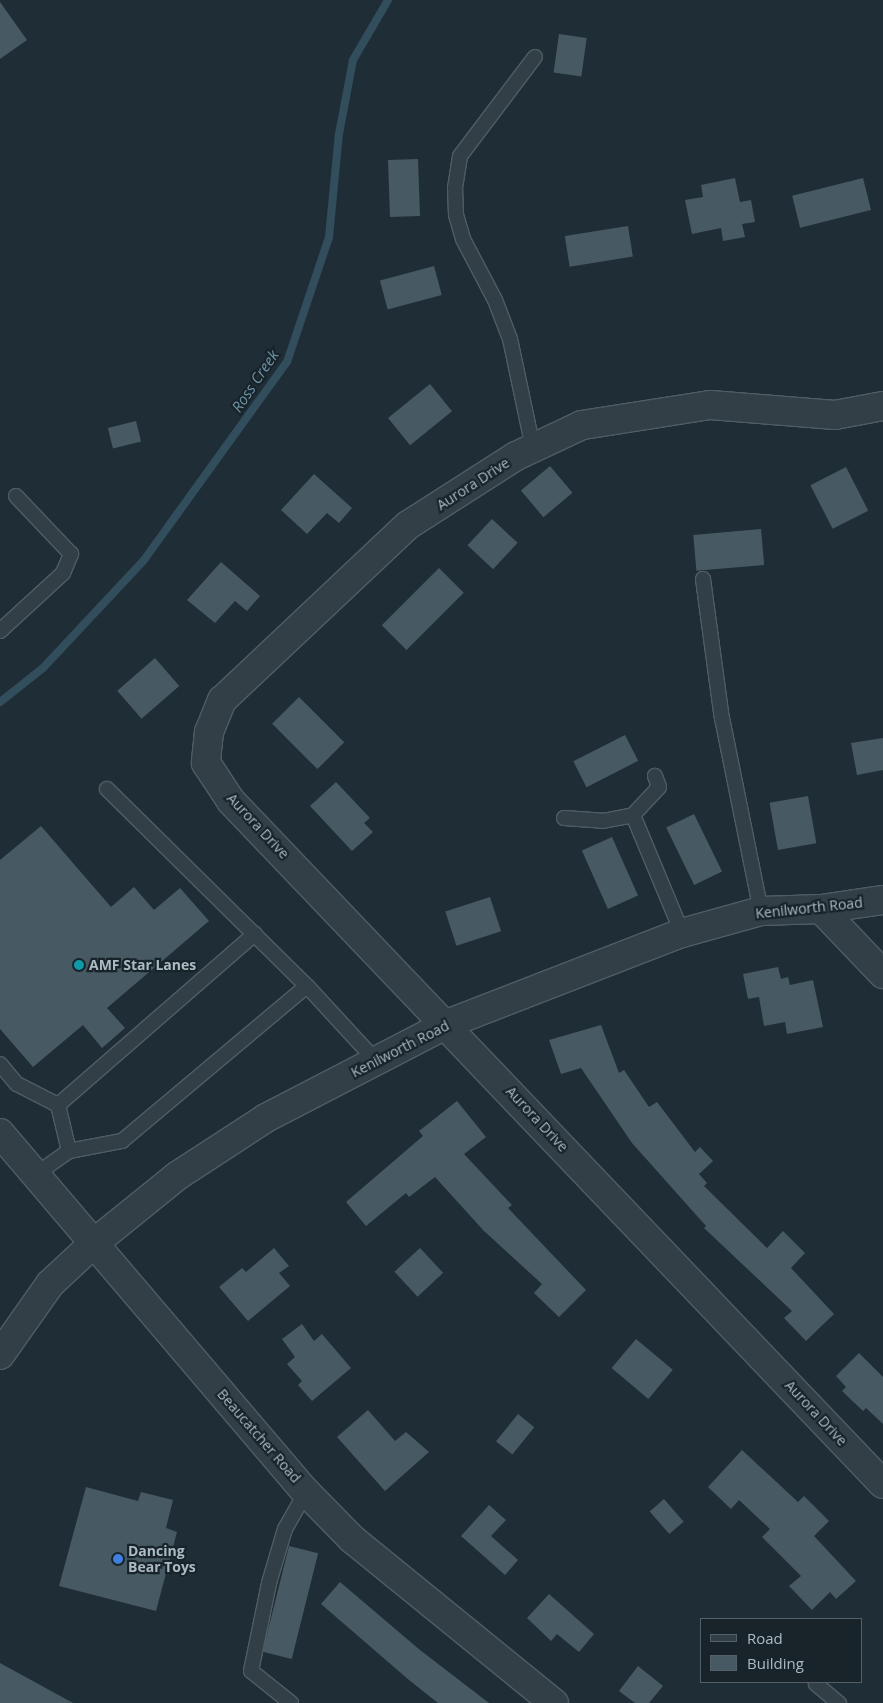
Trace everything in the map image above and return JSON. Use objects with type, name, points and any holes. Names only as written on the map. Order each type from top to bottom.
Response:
[{"type":"street","name":"Aurora Drive","points":[[883,406],[836,415],[710,405],[582,425],[533,448],[408,526],[222,700],[209,732],[206,763],[231,801],[447,1024],[883,1484]]},
{"type":"street","name":"Kenilworth Road","points":[[0,1355],[50,1284],[93,1244],[177,1176],[258,1123],[447,1024],[682,933],[761,912],[821,909],[883,900]]},
{"type":"street","points":[[821,909],[883,974]]},
{"type":"street","name":"Beaucatcher Road","points":[[0,1132],[93,1244],[306,1492],[352,1539],[554,1703]]},
{"type":"lane","points":[[533,448],[510,339],[495,300],[463,239],[456,215],[455,188],[460,156],[535,57]]},
{"type":"lane","points":[[0,631],[63,573],[71,554],[16,496]]},
{"type":"lane","points":[[703,579],[721,713],[761,912]]},
{"type":"lane","points":[[564,818],[604,821],[633,815],[659,787],[655,776]]},
{"type":"lane","points":[[107,789],[307,986],[376,1061]]},
{"type":"lane","points":[[633,815],[682,933]]},
{"type":"lane","points":[[58,1105],[255,934]]},
{"type":"lane","points":[[36,1175],[69,1151],[122,1141],[307,986]]},
{"type":"lane","points":[[0,1064],[17,1084],[58,1105],[69,1151]]},
{"type":"lane","points":[[290,1703],[251,1671],[269,1583],[285,1529],[306,1492]]},
{"type":"lane","points":[[816,1684],[839,1703]]},
{"type":"building","points":[[0,2],[27,40],[0,59]]},
{"type":"building","points":[[559,34],[587,38],[581,77],[554,73]]},
{"type":"building","points":[[418,159],[420,216],[390,217],[388,160]]},
{"type":"building","points":[[735,178],[740,202],[751,200],[755,222],[742,224],[745,237],[723,241],[721,228],[692,234],[685,200],[703,197],[701,185]]},
{"type":"building","points":[[863,178],[871,210],[800,228],[792,196]]},
{"type":"building","points":[[628,226],[633,257],[570,267],[565,236]]},
{"type":"building","points":[[434,266],[442,295],[388,309],[380,280]]},
{"type":"building","points":[[430,384],[452,411],[410,445],[388,418]]},
{"type":"building","points":[[136,421],[141,441],[113,448],[108,428]]},
{"type":"building","points":[[550,466],[572,493],[543,517],[521,490]]},
{"type":"building","points":[[846,467],[868,511],[833,529],[810,485]]},
{"type":"building","points":[[314,474],[352,508],[339,523],[327,513],[307,534],[281,510]]},
{"type":"building","points":[[492,519],[518,543],[493,569],[467,545]]},
{"type":"building","points":[[761,529],[764,565],[696,571],[693,535]]},
{"type":"building","points":[[221,562],[260,596],[247,611],[235,601],[215,623],[187,600]]},
{"type":"building","points":[[439,568],[464,593],[406,650],[382,625]]},
{"type":"building","points":[[155,658],[179,686],[142,719],[117,691]]},
{"type":"building","points":[[299,697],[344,742],[317,769],[272,724]]},
{"type":"building","points":[[625,735],[638,761],[586,787],[573,761]]},
{"type":"building","points":[[883,738],[883,770],[857,775],[851,743]]},
{"type":"building","points":[[336,782],[370,818],[364,823],[373,832],[352,851],[310,806]]},
{"type":"building","points":[[808,796],[816,843],[778,850],[770,803]]},
{"type":"building","points":[[694,814],[722,872],[694,885],[666,828]]},
{"type":"building","name":"AMF Star Lanes","points":[[41,826],[111,907],[134,887],[154,910],[180,888],[209,921],[107,1008],[125,1028],[102,1048],[83,1025],[33,1067],[0,1029],[0,860]]},
{"type":"building","points":[[612,837],[638,895],[608,909],[582,850]]},
{"type":"building","points":[[490,897],[501,931],[456,946],[445,912]]},
{"type":"building","points":[[778,967],[781,979],[788,977],[790,985],[813,980],[823,1027],[787,1034],[785,1022],[764,1026],[759,997],[748,999],[743,974]]},
{"type":"building","points":[[601,1025],[619,1073],[624,1070],[649,1107],[657,1102],[695,1152],[700,1147],[713,1161],[699,1174],[707,1183],[704,1186],[767,1248],[783,1231],[805,1253],[791,1268],[834,1314],[806,1341],[784,1318],[792,1311],[704,1228],[706,1226],[632,1143],[581,1068],[561,1074],[549,1040]]},
{"type":"building","points":[[457,1101],[486,1137],[464,1154],[512,1205],[508,1208],[586,1290],[559,1317],[534,1293],[542,1284],[484,1231],[435,1177],[409,1197],[406,1193],[366,1226],[346,1202],[423,1136],[419,1131]]},
{"type":"building","points":[[274,1248],[289,1266],[279,1273],[290,1286],[248,1321],[219,1287],[242,1268],[246,1272]]},
{"type":"building","points":[[420,1248],[443,1273],[418,1297],[394,1272]]},
{"type":"building","points":[[302,1324],[314,1341],[322,1334],[351,1368],[312,1401],[298,1385],[302,1381],[287,1364],[295,1357],[282,1339]]},
{"type":"building","points":[[636,1339],[673,1370],[648,1399],[612,1368]]},
{"type":"building","points":[[859,1353],[883,1377],[883,1424],[866,1408],[863,1411],[842,1391],[846,1387],[836,1376]]},
{"type":"building","points":[[368,1410],[395,1441],[406,1432],[429,1452],[385,1491],[337,1437]]},
{"type":"building","points":[[518,1414],[534,1427],[512,1454],[496,1441]]},
{"type":"building","points":[[742,1450],[798,1502],[804,1496],[829,1521],[814,1536],[856,1581],[836,1599],[830,1592],[812,1610],[789,1586],[801,1576],[762,1537],[770,1529],[739,1500],[731,1509],[708,1487]]},
{"type":"building","name":"Dancing Bear Toys","points":[[86,1487],[138,1501],[141,1492],[173,1500],[166,1528],[177,1532],[156,1611],[59,1586]]},
{"type":"building","points":[[664,1499],[684,1522],[669,1534],[650,1511]]},
{"type":"building","points":[[489,1505],[506,1520],[491,1536],[518,1560],[505,1575],[461,1536]]},
{"type":"building","points":[[289,1546],[318,1553],[292,1659],[263,1652]]},
{"type":"building","points":[[340,1582],[420,1650],[489,1703],[438,1703],[409,1680],[321,1604]]},
{"type":"building","points":[[549,1594],[594,1634],[579,1652],[557,1634],[551,1641],[527,1618]]},
{"type":"building","points":[[0,1663],[73,1703],[0,1703]]},
{"type":"building","points":[[638,1666],[663,1686],[649,1703],[635,1703],[619,1691]]},
{"type":"waterway","name":"Ross Creek","points":[[0,702],[43,668],[144,560],[287,362],[329,237],[339,134],[353,60],[388,0]]},
{"type":"place","name":"AMF Star Lanes","points":[[79,965]]},
{"type":"place","name":"Dancing Bear Toys","points":[[118,1559]]}]
